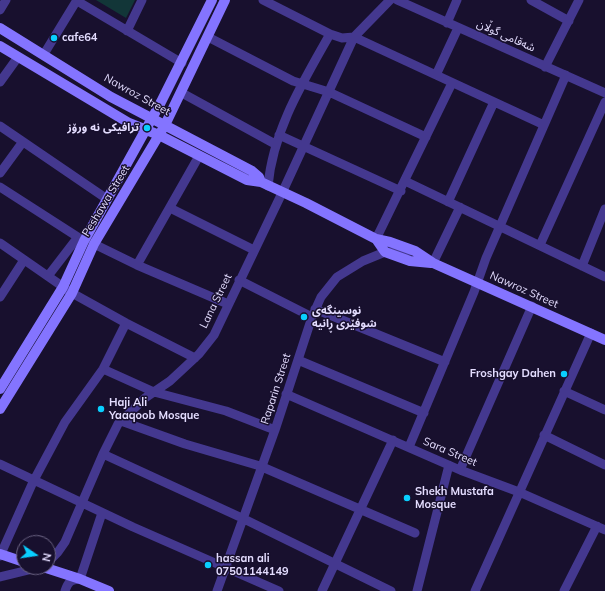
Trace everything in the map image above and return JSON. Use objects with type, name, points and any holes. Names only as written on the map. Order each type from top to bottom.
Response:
[{"type":"main road","name":"Peshawa Street","points":[[0,409],[68,290],[85,241],[107,198],[152,119],[212,0]]},
{"type":"main road","name":"Peshawa Street","points":[[85,241],[166,125],[225,0]]},
{"type":"main road","name":"Nawroz Street","points":[[0,28],[112,97],[252,171],[264,184]]},
{"type":"main road","name":"Nawroz Street","points":[[0,46],[113,114],[159,135],[247,180],[264,184],[306,203],[376,239],[390,242],[415,251],[433,263],[604,338]]},
{"type":"main road","name":"Nawroz Street","points":[[376,239],[385,252],[410,261],[433,263]]},
{"type":"main road","name":"Peshawa Street","points":[[0,389],[68,290]]},
{"type":"main road","points":[[1,555],[16,560]]},
{"type":"main road","points":[[56,571],[80,578],[109,591]]},
{"type":"street","points":[[0,10],[6,0]]},
{"type":"street","points":[[44,54],[77,0],[182,62]]},
{"type":"street","points":[[127,30],[142,0]]},
{"type":"street","points":[[263,0],[330,34],[342,38],[354,36],[544,125]]},
{"type":"street","points":[[354,36],[390,0]]},
{"type":"street","name":"شەقامی گوڵان","points":[[397,0],[545,67],[604,89]]},
{"type":"street","points":[[447,23],[457,0]]},
{"type":"street","points":[[531,0],[569,21]]},
{"type":"street","points":[[545,67],[579,0]]},
{"type":"street","points":[[436,75],[458,28]]},
{"type":"street","points":[[264,184],[277,140],[302,84],[330,34]]},
{"type":"street","name":"Lana Street","points":[[56,554],[65,542],[111,435],[121,421],[145,398],[170,381],[195,358],[214,335],[239,280],[282,193],[354,36]]},
{"type":"street","points":[[208,37],[293,81],[329,92],[426,137]]},
{"type":"street","points":[[0,82],[18,57]]},
{"type":"street","points":[[409,447],[500,227],[566,75]]},
{"type":"street","points":[[376,239],[401,191],[452,83]]},
{"type":"street","points":[[182,93],[277,140],[304,146],[401,191]]},
{"type":"street","points":[[448,202],[494,102]]},
{"type":"street","points":[[540,246],[605,102]]},
{"type":"street","points":[[0,126],[22,143],[107,198]]},
{"type":"street","points":[[0,173],[22,143]]},
{"type":"street","points":[[137,265],[199,156]]},
{"type":"street","points":[[405,181],[605,277]]},
{"type":"street","points":[[0,187],[85,241],[228,304]]},
{"type":"street","points":[[433,263],[460,207]]},
{"type":"street","points":[[170,208],[254,250]]},
{"type":"street","points":[[582,266],[605,209]]},
{"type":"street","points":[[48,276],[85,241]]},
{"type":"street","points":[[0,244],[68,290],[126,323],[195,358]]},
{"type":"street","name":"Raparin Street","points":[[217,591],[260,466],[275,430],[314,313],[322,297],[337,278],[363,261],[385,252],[415,251]]},
{"type":"street","points":[[1,293],[24,260]]},
{"type":"street","points":[[239,280],[314,313],[445,362]]},
{"type":"street","points":[[460,470],[532,306]]},
{"type":"street","points":[[1,555],[33,482],[65,422],[103,370],[126,323]]},
{"type":"street","points":[[475,591],[591,333]]},
{"type":"street","points":[[298,360],[424,413]]},
{"type":"street","points":[[103,370],[154,392],[226,411],[275,430]]},
{"type":"street","points":[[564,391],[605,410]]},
{"type":"street","name":"Sara Street","points":[[286,394],[460,470],[519,492],[601,528]]},
{"type":"street","points":[[121,421],[185,444],[260,466],[415,533]]},
{"type":"street","points":[[544,435],[605,465]]},
{"type":"street","points":[[322,591],[393,440]]},
{"type":"street","points":[[103,454],[242,518],[391,591]]},
{"type":"street","points":[[0,464],[33,482],[226,566],[279,591]]},
{"type":"street","points":[[417,591],[449,465]]},
{"type":"street","points":[[65,591],[68,582],[72,579],[80,578],[102,513]]},
{"type":"street","points":[[564,591],[601,528]]},
{"type":"street","points":[[0,577],[16,573]]},
{"type":"green space","points":[[96,0],[135,0],[126,18]]},
{"type":"place","name":"cafe64","points":[[54,38]]},
{"type":"place","name":"ترافیکی نه ورۆز","points":[[147,128]]},
{"type":"place","name":"نوسینگەی شوفێری ڕانیە","points":[[304,317]]},
{"type":"place","name":"Froshgay Dahen","points":[[564,374]]},
{"type":"place","name":"Haji Ali Yaaqoob Mosque","points":[[101,409]]},
{"type":"place","name":"Shekh Mustafa Mosque","points":[[407,498]]},
{"type":"place","name":"hassan ali 07501144149","points":[[208,565]]}]
